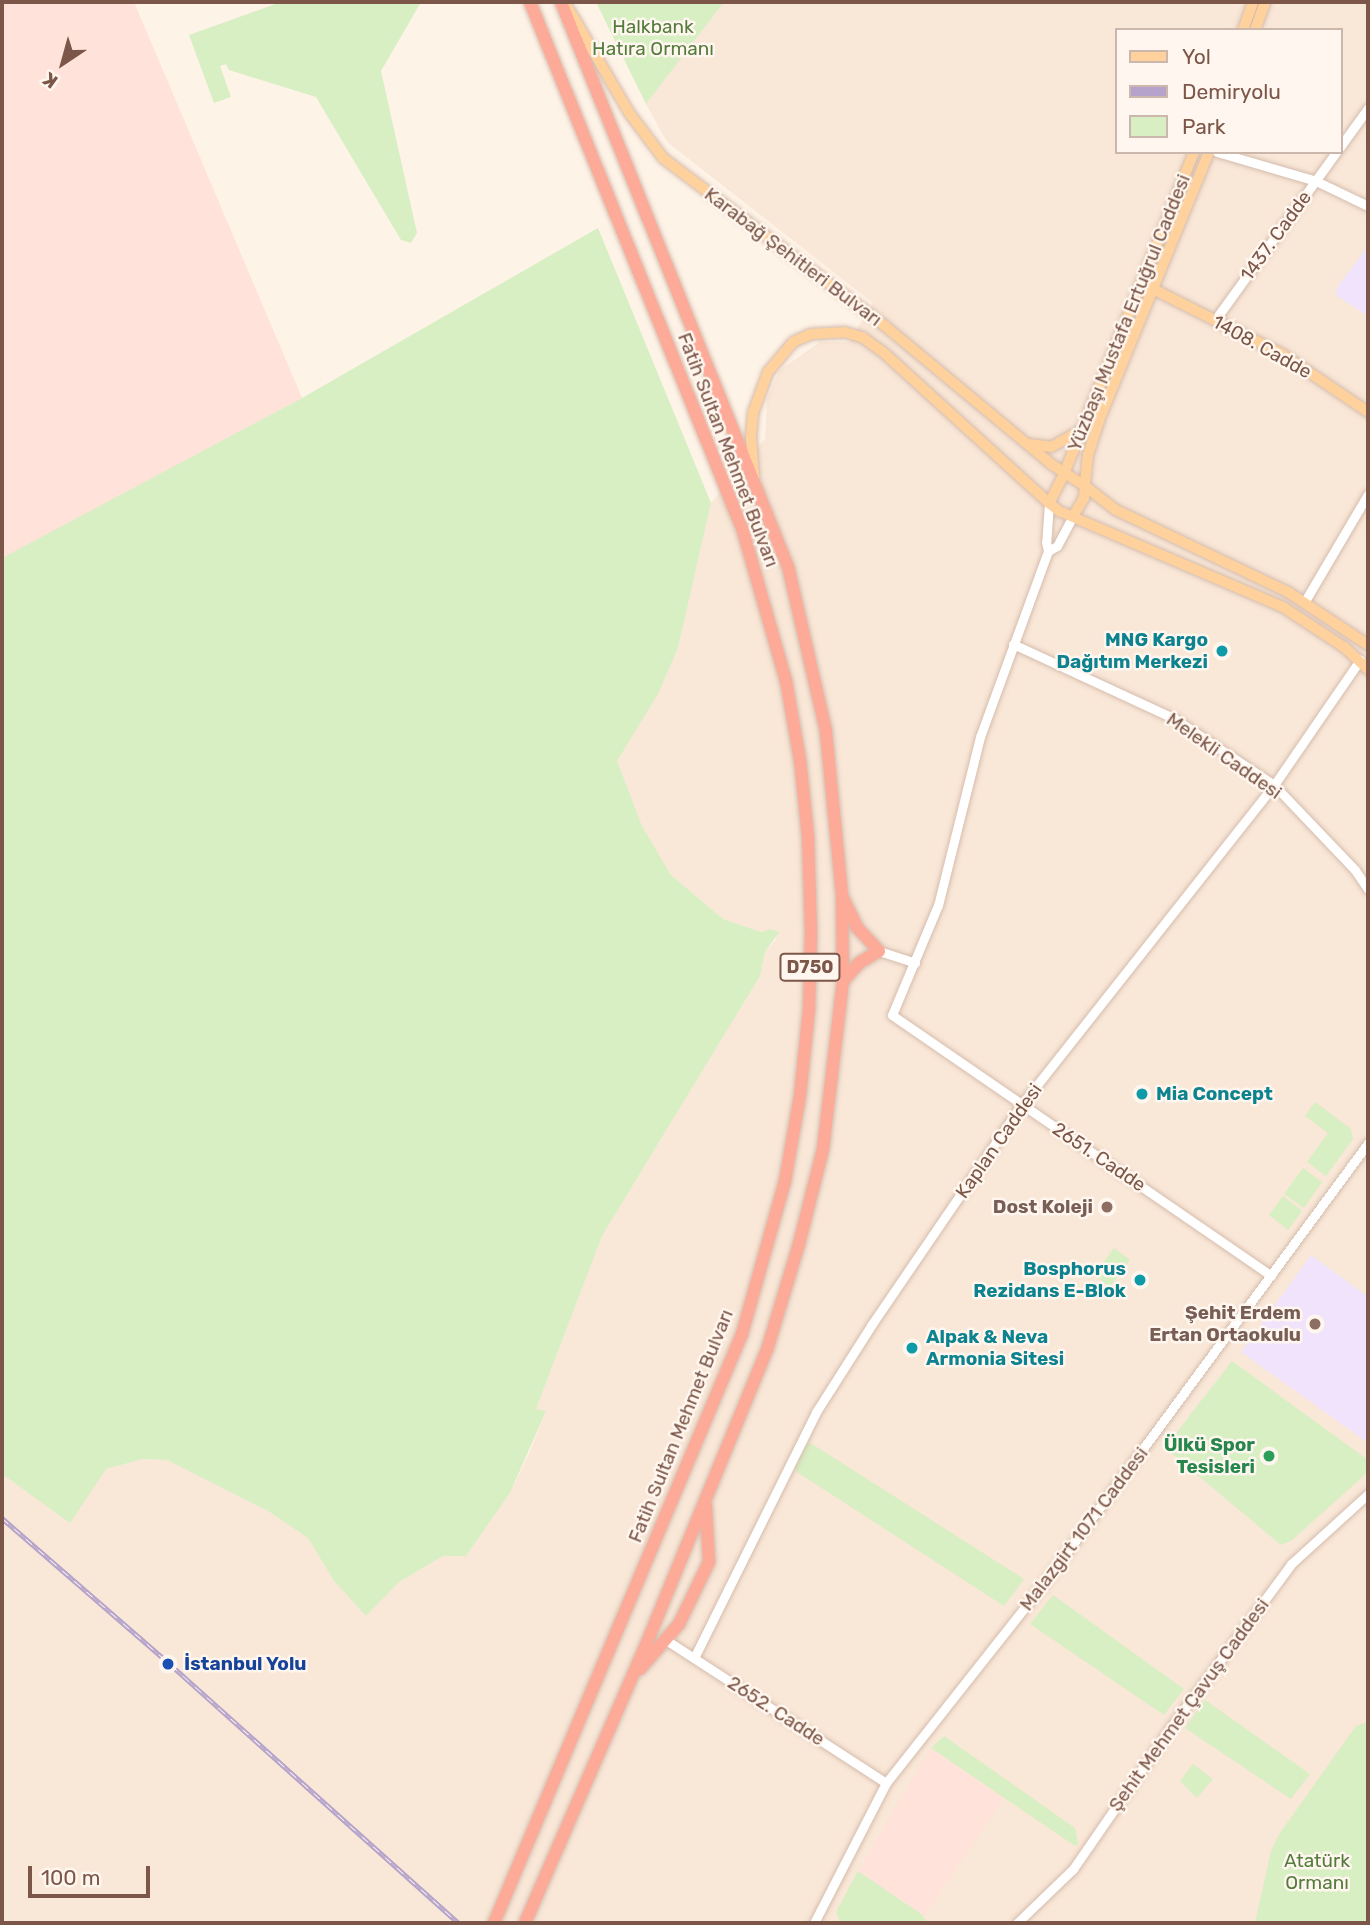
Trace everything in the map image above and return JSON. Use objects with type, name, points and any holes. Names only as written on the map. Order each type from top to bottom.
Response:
[{"type":"highway","name":"Fatih Sultan Mehmet Bulvarı","points":[[494,1923],[742,1334],[785,1181],[800,1096],[809,1009],[811,932],[808,836],[800,760],[786,681],[743,531],[530,2]]},
{"type":"highway","name":"Fatih Sultan Mehmet Bulvarı","points":[[525,1923],[631,1680],[767,1350],[799,1244],[823,1149],[843,981],[842,895],[826,731],[788,567],[563,2]]},
{"type":"highway","points":[[842,895],[857,927],[879,951],[859,963],[843,981]]},
{"type":"highway","points":[[631,1680],[679,1625],[709,1562],[706,1501]]},
{"type":"main road","name":"Karabağ Şehitleri Bulvarı","points":[[563,2],[630,114],[663,158],[886,326],[1022,442],[1116,510],[1305,601],[1368,645]]},
{"type":"main road","points":[[1244,28],[1253,2]]},
{"type":"main road","points":[[1256,28],[1265,2]]},
{"type":"main road","name":"Yüzbaşı Mustafa Ertuğrul Caddesi","points":[[1064,474],[1193,154]]},
{"type":"main road","name":"Yüzbaşı Mustafa Ertuğrul Caddesi","points":[[1085,486],[1088,455],[1101,415],[1208,154]]},
{"type":"main road","name":"1408. Cadde","points":[[1153,289],[1282,354],[1368,412]]},
{"type":"main road","name":"Karabağ Şehitleri Bulvarı","points":[[754,477],[751,437],[753,413],[768,372],[793,342],[811,334],[844,332],[862,337],[883,352],[1059,511],[1283,607],[1364,664]]},
{"type":"main road","points":[[1022,442],[1051,447],[1082,430]]},
{"type":"main road","points":[[1049,503],[1064,474]]},
{"type":"main road","points":[[1073,516],[1084,498],[1085,486]]},
{"type":"street","points":[[1342,144],[1368,108]]},
{"type":"street","points":[[1224,154],[1315,181],[1368,206]]},
{"type":"street","name":"1437. Cadde","points":[[1215,320],[1335,154]]},
{"type":"street","points":[[1305,601],[1368,494]]},
{"type":"street","points":[[879,951],[915,963],[938,905],[980,737],[1048,551],[1046,542],[1049,503]]},
{"type":"street","points":[[1048,551],[1057,546],[1073,516]]},
{"type":"street","name":"Melekli Caddesi","points":[[1013,644],[1175,719],[1274,785],[1368,889]]},
{"type":"street","name":"Kaplan Caddesi","points":[[694,1658],[827,1393],[1022,1104],[1274,785],[1364,664]]},
{"type":"street","name":"2651. Cadde","points":[[915,963],[892,1015],[1271,1275]]},
{"type":"street","name":"Malazgirt 1071 Caddesi","points":[[816,1923],[886,1783],[1044,1583],[1368,1143]]},
{"type":"street","name":"Şehit Mehmet Çavuş Caddesi","points":[[1017,1923],[1073,1869],[1165,1736],[1291,1564],[1368,1494]]},
{"type":"street","name":"2652. Cadde","points":[[666,1640],[886,1783]]},
{"type":"shaded area","points":[[2,2],[134,2],[302,398],[2,559]]},
{"type":"shaded area","points":[[724,2],[1368,2],[1368,1923],[2,1923],[2,1474],[69,1522],[106,1469],[143,1459],[167,1460],[268,1511],[308,1538],[334,1581],[366,1615],[399,1582],[443,1556],[467,1555],[510,1493],[529,1454],[546,1411],[536,1409],[602,1236],[760,976],[765,952],[776,939],[771,929],[761,932],[723,919],[671,875],[642,826],[616,761],[658,694],[678,648],[711,503],[765,439],[767,399],[780,370],[820,342],[849,342],[873,303],[667,142],[646,104]]},
{"type":"shaded area","points":[[1368,246],[1368,316],[1337,296],[1336,289]]},
{"type":"shaded area","name":"Şehit Erdem Ertan Ortaokulu","points":[[1311,1255],[1368,1297],[1368,1443],[1241,1352]]},
{"type":"shaded area","points":[[931,1748],[1004,1798],[924,1916],[858,1871]]},
{"type":"green space","points":[[281,2],[421,2],[381,71],[417,233],[411,243],[401,240],[316,97],[229,70],[226,64],[220,66],[231,97],[214,103],[189,35]]},
{"type":"green space","name":"Halkbank Hatıra Ormanı","points":[[596,2],[724,2],[646,104]]},
{"type":"green space","points":[[598,228],[711,503],[678,648],[658,694],[617,761],[642,826],[671,875],[723,919],[761,932],[770,929],[779,932],[765,952],[760,976],[602,1236],[536,1409],[546,1411],[510,1493],[466,1556],[443,1556],[399,1582],[366,1616],[334,1581],[308,1538],[268,1511],[167,1460],[143,1459],[106,1469],[70,1523],[2,1474],[2,558],[302,398]]},
{"type":"green space","points":[[1315,1102],[1351,1129],[1353,1139],[1326,1176],[1307,1162],[1328,1133],[1305,1116]]},
{"type":"green space","points":[[1303,1168],[1322,1182],[1304,1208],[1284,1194]]},
{"type":"green space","points":[[1283,1196],[1302,1211],[1288,1230],[1269,1215]]},
{"type":"green space","points":[[1114,1248],[1130,1260],[1110,1287],[1094,1275]]},
{"type":"green space","name":"Ülkü Spor Tesisleri","points":[[1232,1361],[1368,1460],[1368,1472],[1292,1540],[1281,1545],[1170,1452],[1167,1445]]},
{"type":"green space","points":[[808,1443],[1024,1579],[1004,1606],[797,1472],[794,1465]]},
{"type":"green space","points":[[1053,1595],[1184,1689],[1164,1715],[1030,1624]]},
{"type":"green space","points":[[1205,1700],[1310,1774],[1291,1799],[1185,1728]]},
{"type":"green space","name":"Atatürk Ormanı","points":[[1368,1722],[1368,1923],[1255,1923],[1271,1851],[1280,1833],[1356,1726]]},
{"type":"green space","points":[[944,1736],[1075,1828],[1078,1844],[1075,1846],[931,1748]]},
{"type":"green space","points":[[1193,1764],[1213,1779],[1197,1798],[1180,1781]]},
{"type":"green space","points":[[858,1871],[924,1916],[930,1923],[840,1921],[836,1912]]},
{"type":"railway","points":[[2,1518],[459,1923]]},
{"type":"place","name":"MNG Kargo Dağıtım Merkezi","points":[[1222,651]]},
{"type":"place","name":"Mia Concept","points":[[1142,1094]]},
{"type":"place","name":"Dost Koleji","points":[[1107,1207]]},
{"type":"place","name":"Bosphorus Rezidans E-Blok","points":[[1140,1280]]},
{"type":"place","name":"Şehit Erdem Ertan Ortaokulu","points":[[1315,1324]]},
{"type":"place","name":"Alpak & Neva Armonia Sitesi","points":[[912,1348]]},
{"type":"place","name":"Ülkü Spor Tesisleri","points":[[1269,1456]]},
{"type":"place","name":"İstanbul Yolu","points":[[168,1664]]}]
